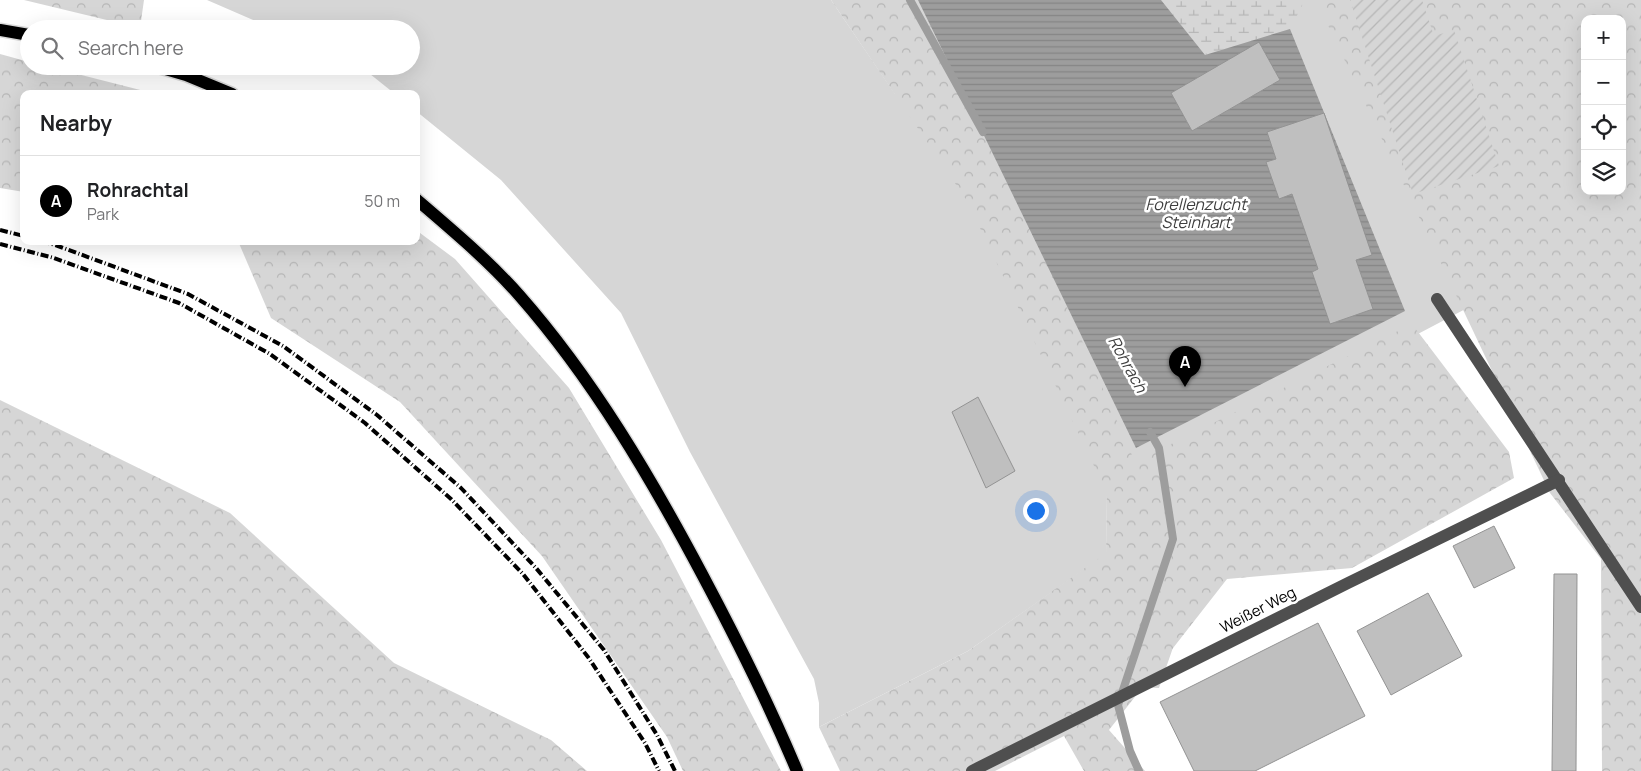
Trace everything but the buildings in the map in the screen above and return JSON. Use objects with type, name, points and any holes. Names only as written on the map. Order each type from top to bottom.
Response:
[{"type":"main road","points":[[0,30],[20,33]]},
{"type":"main road","points":[[186,75],[222,90]]},
{"type":"main road","points":[[420,203],[467,244],[518,295],[570,359],[620,431],[672,516],[726,619],[778,724],[797,771]]},
{"type":"lane","points":[[1437,298],[1641,606]]},
{"type":"lane","name":"Weißer Weg","points":[[972,771],[1559,480]]},
{"type":"green space","points":[[24,0],[144,0],[141,20],[107,20]]},
{"type":"green space","points":[[207,0],[831,0],[895,94],[837,0],[1364,0],[1473,305],[1161,469],[1177,636],[1159,688],[1106,686],[1107,494],[1106,554],[968,651],[819,727],[819,703],[814,679],[690,452],[621,313],[501,180],[420,114],[420,90],[390,90],[371,75],[420,75],[420,20],[253,20]]},
{"type":"green space","points":[[831,0],[918,0],[1065,302],[1135,462],[1412,324],[1509,452],[1514,478],[1352,568],[1227,579],[1109,730],[1145,771],[1084,771],[1064,736],[995,771],[840,771],[819,727],[968,651],[1106,553],[1107,493],[967,201]]},
{"type":"green space","points":[[1161,0],[1305,0],[1290,29],[1205,55]]},
{"type":"green space","points":[[1316,0],[1641,0],[1641,771],[1602,771],[1601,559],[1550,493]]},
{"type":"green space","points":[[1350,0],[1422,0],[1434,36],[1454,30],[1499,166],[1413,194]]},
{"type":"green space","points":[[0,54],[20,60],[20,75],[81,75],[140,90],[20,90],[20,191],[0,188]]},
{"type":"green space","points":[[420,233],[455,259],[569,388],[661,540],[781,771],[683,771],[667,737],[542,556],[400,402],[271,318],[240,245],[420,245]]},
{"type":"green space","points":[[0,400],[230,513],[394,663],[551,740],[587,771],[0,771]]},
{"type":"water","name":"Forellenzucht Steinhart","points":[[918,0],[1161,0],[1205,55],[1290,29],[1405,311],[1136,448]]},
{"type":"waterway","name":"Rohrach","points":[[910,0],[983,132]]},
{"type":"waterway","name":"Rohrach","points":[[1139,771],[1130,751],[1118,705],[1173,539],[1159,448],[1150,432]]},
{"type":"railway","points":[[0,230],[20,235]]},
{"type":"railway","points":[[0,244],[54,258],[179,303],[270,354],[365,423],[451,499],[523,574],[588,657],[645,743],[659,771]]},
{"type":"railway","points":[[55,245],[188,294],[283,346],[377,415],[461,488],[536,568],[604,650],[657,735],[675,771]]},
{"type":"place","name":"Rohrachtal","points":[[1185,387]]}]
